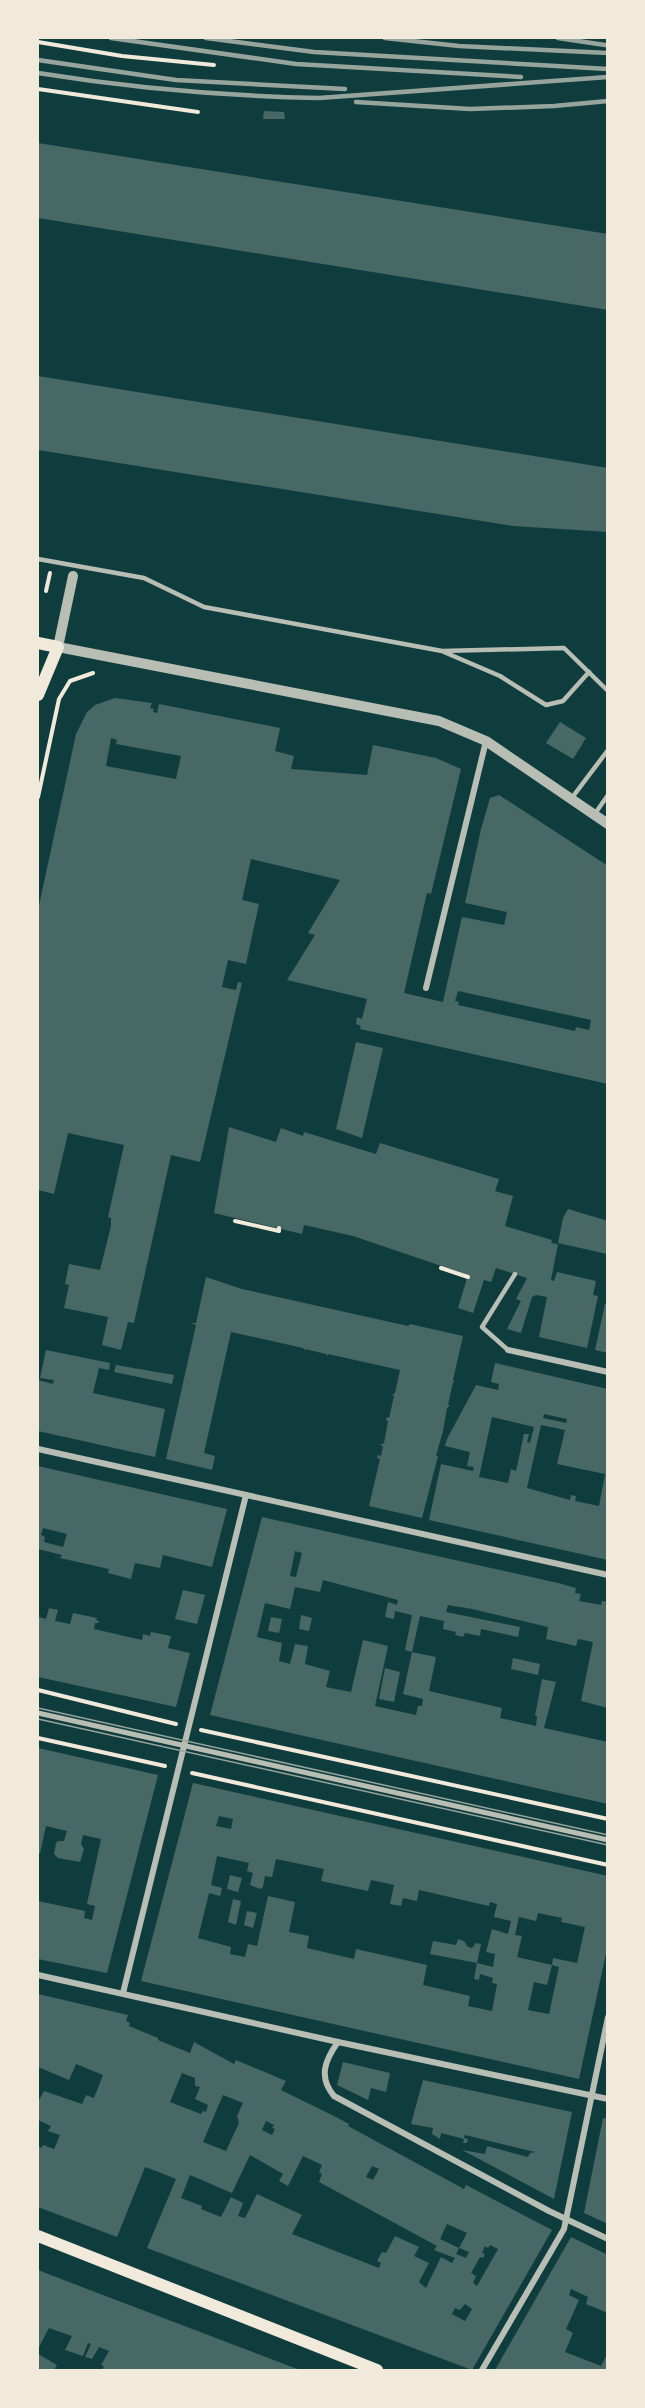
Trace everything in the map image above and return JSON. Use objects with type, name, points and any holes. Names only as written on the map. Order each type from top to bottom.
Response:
[{"type":"main road","points":[[38,643],[57,647],[38,695]]},
{"type":"main road","points":[[38,2236],[377,2370]]},
{"type":"street","points":[[73,576],[57,647],[439,721],[486,741],[608,824]]},
{"type":"street","points":[[426,988],[486,741]]},
{"type":"street","points":[[508,1350],[608,1372]]},
{"type":"street","points":[[38,1449],[608,1575]]},
{"type":"street","points":[[123,1993],[246,1495]]},
{"type":"street","points":[[38,1713],[608,1840]]},
{"type":"street","points":[[38,1975],[608,2099]]},
{"type":"street","points":[[482,2370],[561,2234],[608,2017]]},
{"type":"street","points":[[338,2042],[329,2055],[324,2074],[324,2080],[334,2096],[608,2239]]},
{"type":"lane","points":[[38,559],[144,578],[204,607],[442,651],[564,648],[608,692]]},
{"type":"lane","points":[[442,651],[500,676],[546,705],[563,701],[589,672]]},
{"type":"lane","points":[[571,799],[608,750]]},
{"type":"lane","points":[[594,815],[608,795]]},
{"type":"lane","points":[[508,1350],[482,1327],[515,1274]]},
{"type":"path","points":[[38,42],[122,56],[214,65]]},
{"type":"path","points":[[38,89],[198,112]]},
{"type":"path","points":[[46,591],[50,572]]},
{"type":"path","points":[[38,797],[59,699],[70,681],[78,676]]},
{"type":"path","points":[[234,1221],[279,1230],[279,1228]]},
{"type":"path","points":[[441,1268],[468,1276]]},
{"type":"path","points":[[38,1690],[168,1722]]},
{"type":"path","points":[[199,1729],[608,1819]]},
{"type":"path","points":[[38,1738],[166,1766]]},
{"type":"path","points":[[192,1773],[608,1865]]},
{"type":"building","points":[[264,111],[284,112],[285,119],[263,119]]},
{"type":"building","points":[[38,143],[608,234],[608,310],[38,218]]},
{"type":"building","points":[[38,376],[608,468],[608,532],[513,526],[38,450]]},
{"type":"building","points":[[115,698],[152,703],[150,708],[157,713],[159,704],[280,728],[275,751],[294,756],[291,769],[367,775],[373,745],[436,758],[461,769],[431,894],[427,893],[404,993],[443,1002],[462,917],[504,925],[507,912],[465,903],[490,798],[499,795],[608,866],[608,1084],[360,1029],[361,1026],[356,1024],[357,1017],[362,1019],[367,999],[287,980],[315,935],[308,933],[340,880],[251,859],[242,900],[259,904],[246,964],[228,960],[222,987],[236,990],[238,982],[242,983],[200,1162],[171,1155],[134,1323],[128,1322],[121,1350],[102,1345],[108,1317],[64,1308],[69,1285],[65,1284],[69,1264],[100,1270],[111,1226],[111,1218],[108,1217],[124,1145],[68,1133],[54,1194],[38,1190],[38,910],[76,734],[87,712],[95,705]],"holes":[[[111,738],[117,740],[116,744],[181,756],[176,779],[106,766]],[[458,991],[591,1020],[589,1030],[576,1027],[575,1031],[458,1005],[459,1002],[455,1001]]]},
{"type":"building","points":[[560,722],[586,738],[573,759],[546,743]]},
{"type":"building","points":[[356,1042],[383,1048],[362,1138],[336,1129]]},
{"type":"building","points":[[229,1127],[276,1142],[281,1128],[303,1136],[304,1132],[376,1154],[380,1143],[499,1179],[495,1191],[513,1196],[505,1226],[552,1240],[551,1243],[558,1244],[551,1280],[554,1281],[557,1272],[596,1281],[593,1295],[598,1296],[587,1348],[539,1337],[547,1297],[536,1295],[532,1297],[521,1333],[507,1329],[521,1301],[516,1299],[527,1278],[496,1268],[491,1282],[484,1280],[473,1313],[458,1308],[468,1275],[353,1236],[304,1225],[302,1234],[214,1213]]},
{"type":"building","points":[[568,1209],[608,1221],[607,1254],[558,1243],[563,1218]]},
{"type":"building","points":[[206,1277],[242,1289],[463,1336],[453,1380],[455,1383],[453,1382],[448,1405],[450,1405],[447,1408],[436,1456],[438,1456],[422,1518],[369,1506],[380,1459],[377,1458],[378,1455],[381,1456],[383,1446],[380,1445],[384,1443],[388,1421],[386,1420],[387,1417],[389,1418],[394,1396],[392,1395],[395,1393],[400,1370],[328,1354],[328,1356],[305,1349],[305,1351],[303,1348],[231,1332],[204,1453],[215,1456],[212,1470],[166,1459],[196,1325],[191,1323],[196,1323]]},
{"type":"building","points":[[605,1304],[608,1305],[608,1353],[595,1350]]},
{"type":"building","points":[[46,1350],[110,1363],[109,1370],[99,1368],[93,1393],[165,1409],[155,1457],[38,1431],[38,1380],[53,1384],[54,1380],[40,1378]]},
{"type":"building","points":[[495,1363],[608,1389],[608,1560],[429,1520],[441,1464],[473,1471],[474,1467],[467,1466],[470,1452],[445,1446],[476,1385],[498,1390],[499,1384],[491,1382]],"holes":[[[544,1414],[567,1419],[566,1423],[543,1418]],[[492,1417],[534,1427],[530,1443],[527,1442],[529,1434],[524,1434],[516,1471],[511,1469],[508,1483],[479,1477]],[[541,1425],[565,1430],[557,1464],[605,1474],[599,1506],[575,1501],[576,1496],[571,1495],[570,1500],[527,1488]]]},
{"type":"building","points":[[116,1365],[174,1375],[172,1384],[114,1372]]},
{"type":"building","points":[[38,1466],[227,1509],[212,1567],[163,1555],[160,1568],[135,1563],[131,1579],[108,1573],[109,1569],[60,1558],[62,1555],[38,1549]],"holes":[[[43,1528],[67,1534],[63,1547],[44,1542],[45,1537],[41,1535]]]},
{"type":"building","points":[[262,1517],[558,1583],[576,1588],[575,1593],[581,1594],[579,1601],[601,1605],[602,1601],[608,1602],[608,1708],[581,1701],[593,1642],[578,1639],[576,1646],[546,1639],[548,1627],[448,1605],[446,1612],[520,1627],[518,1637],[481,1629],[480,1636],[465,1633],[463,1637],[455,1635],[456,1632],[443,1629],[444,1621],[420,1616],[412,1652],[436,1657],[429,1691],[502,1708],[500,1718],[536,1726],[537,1716],[535,1716],[542,1679],[556,1682],[544,1728],[608,1742],[608,1804],[210,1715]],"holes":[[[295,1551],[302,1553],[296,1577],[290,1576]],[[323,1580],[398,1600],[397,1605],[388,1602],[385,1617],[394,1619],[395,1611],[412,1615],[405,1650],[412,1652],[403,1694],[423,1699],[422,1706],[418,1706],[416,1715],[375,1706],[388,1646],[363,1640],[351,1692],[326,1687],[330,1671],[305,1664],[308,1646],[295,1644],[290,1664],[279,1661],[282,1643],[257,1637],[265,1603],[290,1609],[295,1587],[320,1592]]]},
{"type":"building","points":[[183,1590],[205,1595],[197,1624],[175,1619]]},
{"type":"building","points":[[49,1608],[58,1610],[55,1621],[70,1624],[73,1613],[97,1618],[96,1620],[99,1621],[95,1623],[94,1629],[142,1640],[143,1634],[150,1636],[151,1632],[171,1636],[168,1648],[190,1653],[176,1707],[38,1677],[38,1617],[46,1619]]},
{"type":"building","points":[[301,1615],[312,1618],[309,1631],[299,1629]]},
{"type":"building","points":[[271,1617],[282,1619],[279,1633],[268,1631]]},
{"type":"building","points":[[513,1658],[540,1664],[538,1675],[511,1669]]},
{"type":"building","points":[[385,1668],[400,1672],[394,1702],[379,1699]]},
{"type":"building","points":[[38,1748],[158,1775],[107,1973],[38,1959],[38,1901],[85,1911],[84,1918],[92,1920],[95,1906],[87,1904],[101,1839],[83,1835],[81,1844],[84,1849],[80,1862],[58,1858],[54,1854],[56,1843],[64,1841],[67,1831],[46,1826],[40,1853],[38,1853]]},
{"type":"building","points":[[193,1783],[608,1876],[608,1944],[579,2079],[141,1981]],"holes":[[[219,1816],[233,1819],[231,1829],[216,1826]],[[217,1856],[249,1863],[247,1871],[253,1873],[250,1885],[260,1889],[263,1887],[265,1876],[272,1877],[276,1859],[324,1869],[321,1881],[368,1891],[371,1880],[394,1885],[390,1904],[401,1906],[403,1898],[417,1901],[419,1890],[489,1906],[490,1902],[497,1904],[494,1917],[511,1921],[508,1934],[492,1929],[486,1952],[495,1954],[493,1967],[477,1963],[474,1979],[479,1980],[480,1974],[493,1978],[492,1983],[497,1984],[492,2011],[468,2006],[470,1996],[423,1985],[427,1965],[356,1949],[354,1959],[307,1948],[309,1936],[289,1932],[295,1902],[268,1896],[257,1946],[248,1944],[245,1957],[230,1954],[231,1947],[198,1938],[209,1893],[220,1896],[222,1888],[211,1885]],[[538,1913],[562,1918],[561,1922],[585,1927],[577,1963],[553,1958],[552,1965],[517,1957],[522,1936],[515,1935],[519,1917],[536,1921]],[[552,1965],[559,1967],[549,2014],[528,2010],[534,1982],[547,1985]]]},
{"type":"building","points":[[230,1875],[242,1878],[238,1892],[227,1889]]},
{"type":"building","points":[[233,1899],[241,1901],[236,1925],[228,1922]]},
{"type":"building","points":[[247,1911],[257,1913],[253,1928],[244,1925]]},
{"type":"building","points":[[458,1939],[472,1948],[476,1943],[481,1944],[477,1963],[430,1954],[433,1941],[456,1945]]},
{"type":"building","points":[[38,1994],[128,2015],[126,2021],[130,2023],[129,2026],[158,2038],[158,2040],[190,2053],[194,2042],[234,2064],[236,2060],[286,2081],[281,2090],[349,2124],[348,2126],[464,2189],[466,2185],[552,2230],[472,2370],[147,2248],[176,2179],[156,2171],[145,2167],[117,2237],[38,2207],[38,2146],[41,2148],[43,2145],[54,2149],[60,2135],[48,2131],[51,2126],[38,2120],[39,2100],[44,2091],[82,2104],[86,2095],[94,2098],[103,2075],[76,2064],[69,2080],[38,2067]],"holes":[[[182,2073],[195,2078],[195,2086],[200,2087],[195,2099],[208,2105],[206,2112],[203,2111],[201,2114],[170,2102]],[[223,2095],[243,2103],[237,2116],[239,2123],[226,2151],[203,2142]],[[266,2121],[274,2125],[272,2135],[262,2130]],[[250,2155],[283,2174],[279,2181],[288,2186],[303,2156],[322,2165],[319,2182],[437,2246],[434,2250],[455,2258],[452,2263],[441,2257],[426,2288],[419,2282],[429,2263],[414,2256],[419,2247],[395,2236],[386,2253],[382,2252],[377,2261],[381,2263],[379,2268],[292,2234],[302,2215],[257,2194],[245,2218],[238,2216],[243,2203],[231,2197],[221,2217],[201,2209],[202,2206],[181,2198],[190,2175],[232,2193]],[[372,2166],[379,2169],[373,2180],[366,2177]],[[447,2224],[467,2233],[459,2248],[440,2239]],[[490,2245],[498,2249],[477,2286],[473,2283],[476,2276],[471,2273],[480,2257],[483,2258],[485,2254],[482,2253],[485,2246],[488,2248]],[[459,2248],[469,2252],[466,2258],[456,2254]],[[465,2304],[472,2309],[465,2321],[452,2314],[455,2308],[460,2310]]]},
{"type":"building","points":[[343,2062],[390,2073],[386,2092],[371,2088],[368,2100],[337,2085]]},
{"type":"building","points":[[423,2080],[572,2112],[554,2199],[462,2150],[485,2154],[487,2146],[528,2157],[530,2153],[535,2152],[465,2135],[464,2138],[468,2139],[467,2143],[463,2143],[464,2139],[441,2133],[440,2139],[432,2134],[433,2128],[411,2124]]},
{"type":"building","points":[[603,2118],[608,2119],[608,2224],[584,2213]]},
{"type":"building","points":[[571,2237],[608,2255],[608,2313],[586,2304],[588,2297],[571,2289],[569,2295],[579,2300],[566,2329],[573,2333],[565,2352],[601,2366],[608,2353],[608,2370],[495,2370]]},
{"type":"building","points":[[38,2270],[300,2370],[102,2370],[104,2366],[101,2365],[109,2351],[99,2347],[92,2359],[85,2357],[91,2344],[88,2343],[83,2356],[65,2350],[72,2336],[49,2328],[38,2349]]},
{"type":"building","points":[[38,2354],[57,2365],[54,2370],[38,2368]]},
{"type":"tram line","points":[[38,1708],[608,1835]]},
{"type":"tram line","points":[[38,1719],[608,1845]]},
{"type":"railway","points":[[111,38],[296,64],[521,77]]},
{"type":"railway","points":[[206,38],[314,52],[608,69]]},
{"type":"railway","points":[[385,38],[459,46],[608,53]]},
{"type":"railway","points":[[558,38],[605,45]]},
{"type":"railway","points":[[38,60],[176,80],[345,89]]},
{"type":"railway","points":[[38,73],[178,90],[319,98],[608,77]]},
{"type":"railway","points":[[356,102],[470,109],[554,106],[608,101]]}]
